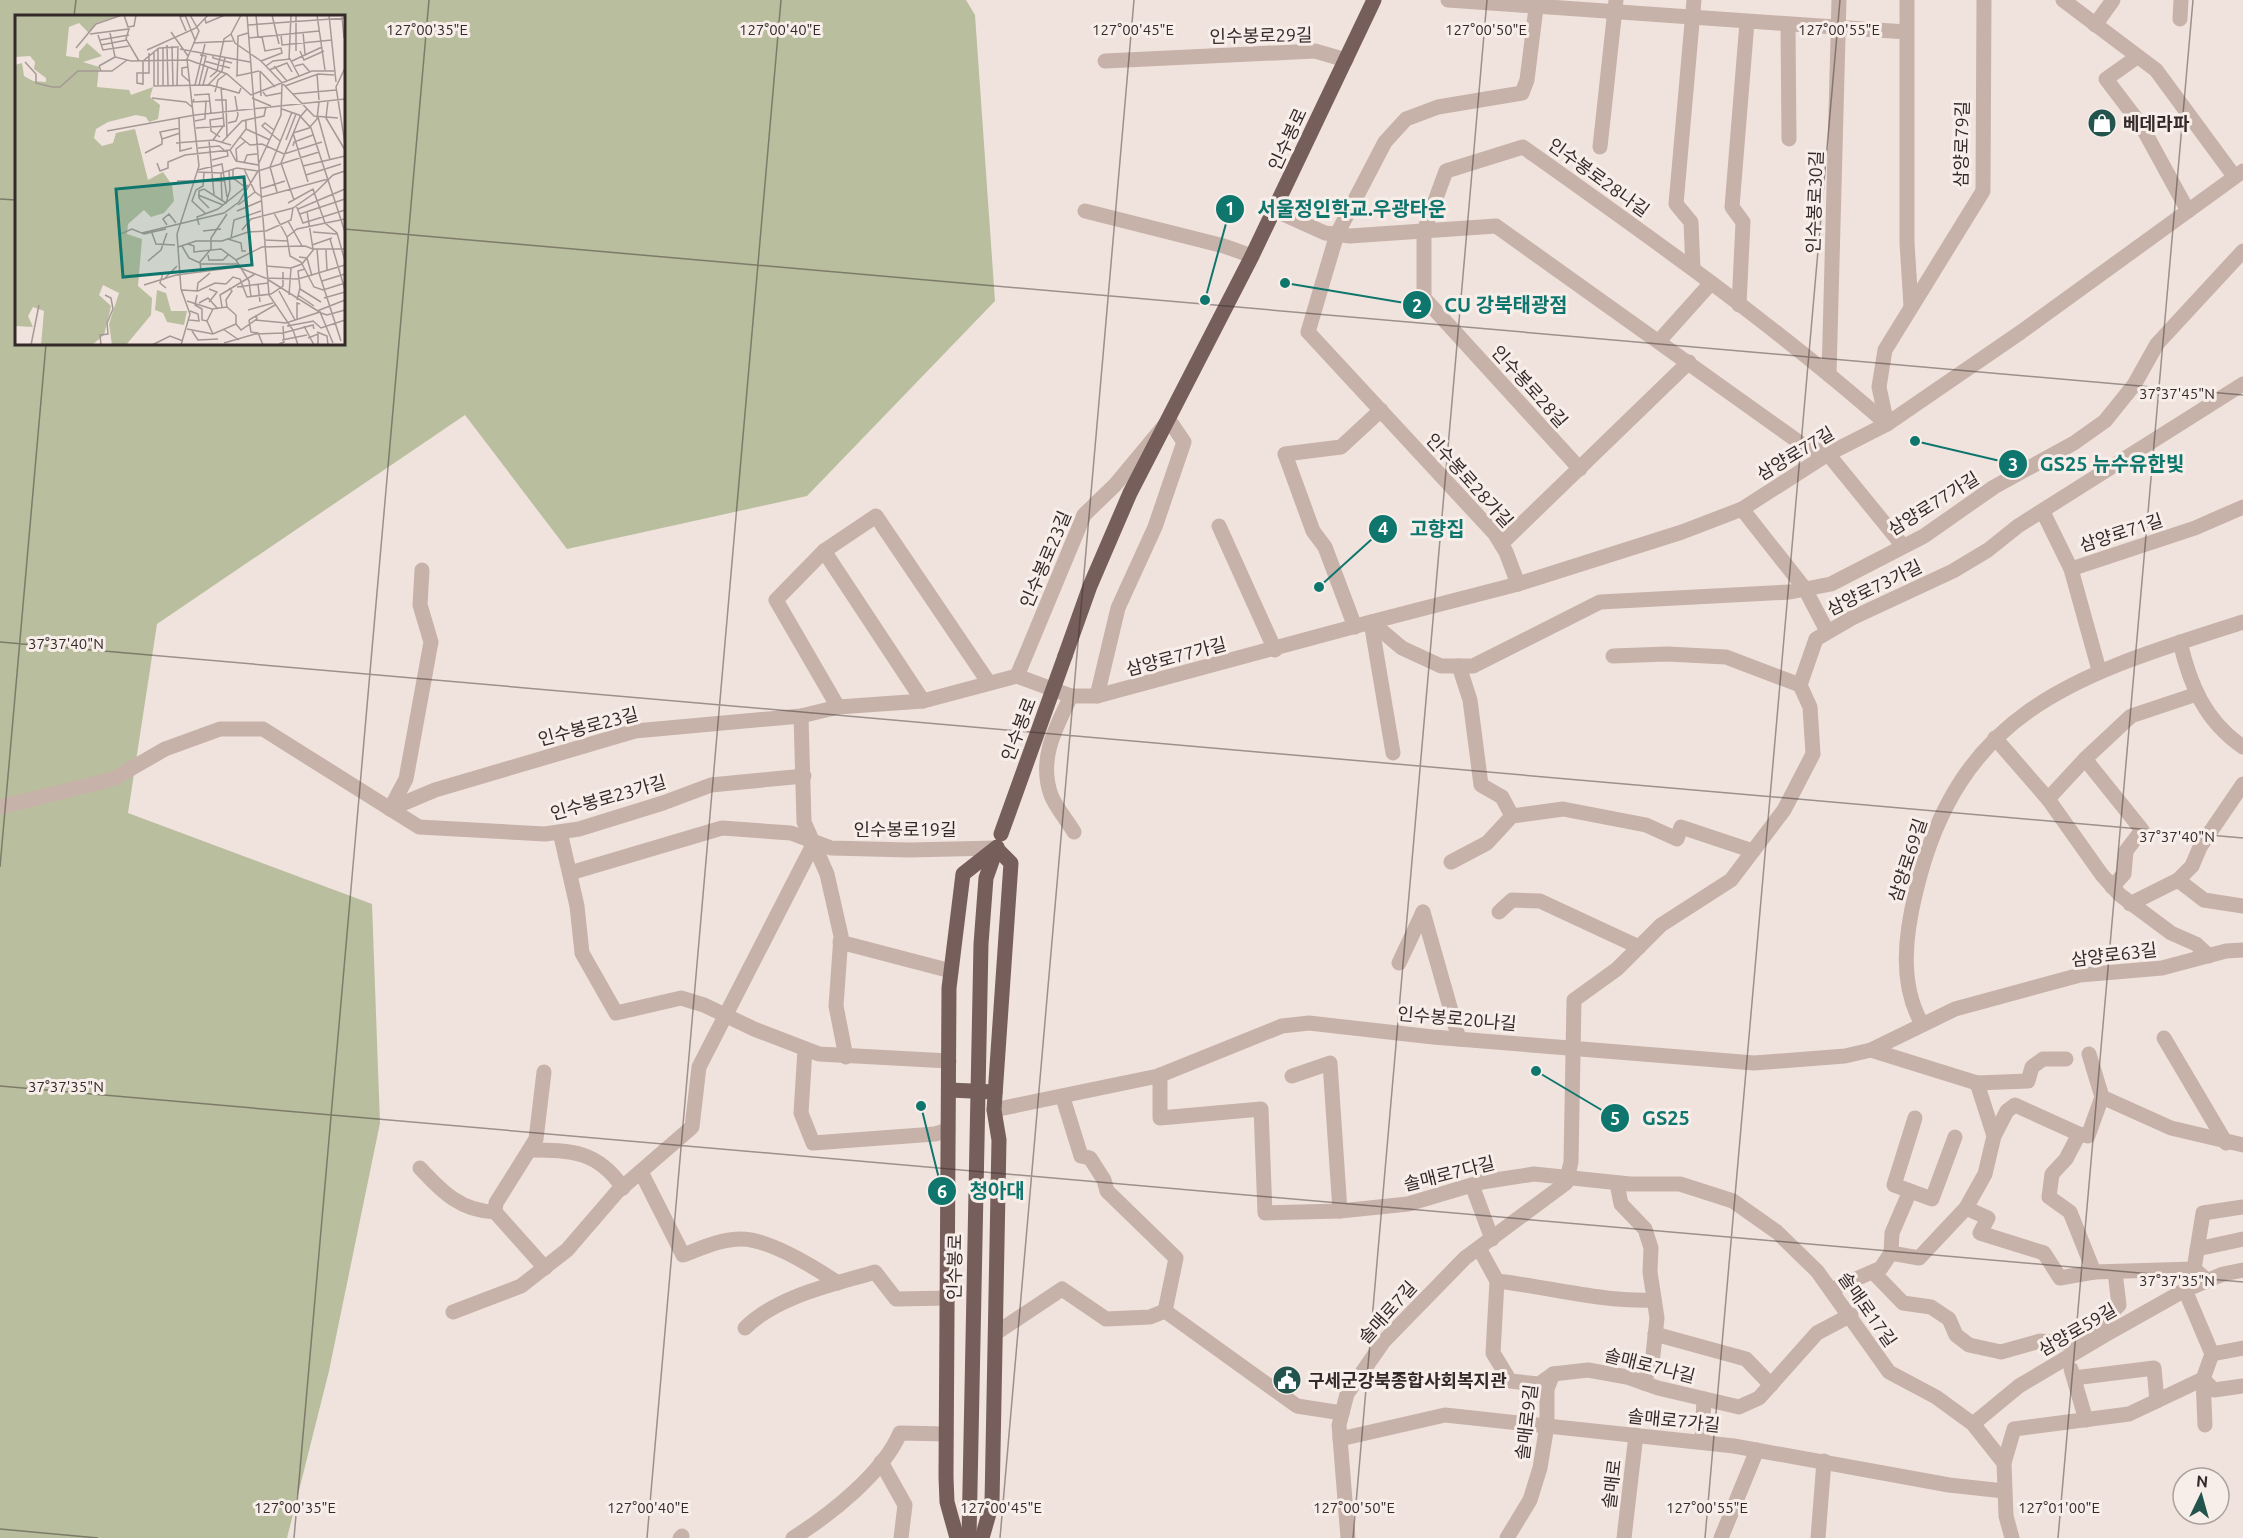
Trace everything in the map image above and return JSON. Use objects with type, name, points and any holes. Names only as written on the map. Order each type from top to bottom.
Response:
[{"type":"main road","name":"인수봉로","points":[[969,1538],[981,945],[986,878],[1090,586],[1130,493],[1252,256],[1374,0]]},
{"type":"main road","points":[[957,1538],[947,1502],[946,1434],[951,971],[963,874],[999,841],[1011,863],[994,1110],[999,1140],[992,1503],[982,1538]]},
{"type":"main road","points":[[949,1090],[995,1092]]},
{"type":"street","points":[[1456,0],[1616,5],[1692,17],[1839,30],[1906,32]]},
{"type":"street","points":[[1693,269],[1691,222],[1676,204],[1694,0]]},
{"type":"street","name":"인수봉로30길","points":[[1829,375],[1839,0]]},
{"type":"street","points":[[1907,0],[1907,243],[1911,306]]},
{"type":"street","name":"삼양로79길","points":[[1887,424],[1879,387],[1885,350],[1983,191],[1984,0]]},
{"type":"street","points":[[2063,0],[2156,70],[2238,174]]},
{"type":"street","points":[[2095,26],[2113,0]]},
{"type":"street","points":[[2180,19],[2181,0]]},
{"type":"street","name":"인수봉로28가길","points":[[1518,584],[1495,534],[1308,332],[1337,234],[1385,142],[1406,119],[1438,106],[1522,93],[1527,80],[1536,3]]},
{"type":"street","points":[[1600,147],[1616,5]]},
{"type":"street","points":[[1739,305],[1743,222],[1732,207],[1747,22]]},
{"type":"street","name":"인수봉로30길","points":[[1788,25],[1789,139]]},
{"type":"street","name":"인수봉로29길","points":[[1105,61],[1315,51],[1346,60]]},
{"type":"street","points":[[2138,57],[2106,79],[2141,125],[2188,211]]},
{"type":"street","name":"인수봉로28나길","points":[[1424,231],[1446,171],[1523,147],[1693,269],[1829,375],[1887,424]]},
{"type":"street","name":"삼양로77길","points":[[1371,622],[1518,584],[1682,532],[1742,509],[1828,454],[1887,424],[2022,332],[2238,174]]},
{"type":"street","points":[[1274,210],[1325,233],[1337,234],[1496,226],[1803,445],[1828,454],[1903,546]]},
{"type":"street","points":[[1084,211],[1224,246],[1252,256]]},
{"type":"street","name":"인수봉로28길","points":[[1424,231],[1424,298],[1580,469]]},
{"type":"street","name":"삼양로77가길","points":[[1085,696],[1275,650],[1371,622],[1402,648],[1441,666],[1473,666],[1600,602],[1805,589],[1831,584],[1924,536],[1994,487],[2074,443],[2105,421],[2134,385],[2157,344],[2243,251]]},
{"type":"street","points":[[1659,341],[1711,283]]},
{"type":"street","points":[[1501,544],[1689,362]]},
{"type":"street","name":"삼양로73가길","points":[[1800,685],[1816,639],[1827,631],[1953,571],[2243,384]]},
{"type":"street","points":[[1355,627],[1325,547],[1313,531],[1285,454],[1341,447],[1381,410]]},
{"type":"street","points":[[1074,832],[1051,796],[1046,769],[1051,738],[1085,696],[1118,608],[1155,527],[1184,442],[1169,420]]},
{"type":"street","name":"인수봉로23길","points":[[390,809],[435,789],[635,731],[801,716],[838,707],[923,701],[1017,676],[1084,515],[1115,485],[1169,420]]},
{"type":"street","name":"삼양로71길","points":[[2043,512],[2071,569],[2195,528],[2243,507]]},
{"type":"street","points":[[1742,509],[1805,589],[1827,631]]},
{"type":"street","points":[[838,707],[776,600],[824,551],[876,516],[989,683]]},
{"type":"street","points":[[1219,526],[1275,650]]},
{"type":"street","points":[[824,551],[923,701]]},
{"type":"street","points":[[2071,569],[2098,670]]},
{"type":"street","points":[[0,807],[113,779],[165,749],[220,729],[263,729],[390,809],[406,779],[431,642],[420,605],[422,570]]},
{"type":"street","name":"삼양로69길","points":[[1922,1024],[1912,1006],[1906,962],[1908,923],[1934,830],[1956,789],[1979,756],[2005,728],[2047,697],[2098,670],[2243,621]]},
{"type":"street","points":[[1371,622],[1393,753]]},
{"type":"street","points":[[2180,642],[2187,674],[2202,707],[2232,739],[2243,747]]},
{"type":"street","points":[[1568,1177],[1571,1162],[1574,1000],[1617,969],[1661,925],[1731,880],[1784,810],[1813,754],[1810,707],[1800,685],[1725,657],[1667,654],[1613,656]]},
{"type":"street","points":[[1458,666],[1472,710],[1481,785],[1502,797],[1512,816]]},
{"type":"street","points":[[1017,676],[1085,696]]},
{"type":"street","points":[[2048,799],[2085,759],[2131,716],[2196,694]]},
{"type":"street","points":[[801,716],[804,822],[827,874],[840,942],[836,1006],[846,1057]]},
{"type":"street","points":[[1995,738],[2048,799],[2112,887],[2130,904],[2170,933],[2196,944],[2209,956]]},
{"type":"street","points":[[2085,759],[2142,830],[2126,850],[2124,874],[2112,887]]},
{"type":"street","name":"인수봉로23가길","points":[[390,809],[420,827],[545,834],[579,829],[663,803],[711,784],[804,776]]},
{"type":"street","points":[[2130,904],[2178,880],[2192,866],[2200,847],[2243,784]]},
{"type":"street","points":[[1451,862],[1488,843],[1512,816],[1563,809],[1646,825],[1677,839],[1681,827],[1753,851]]},
{"type":"street","points":[[570,873],[722,828],[791,833],[814,843]]},
{"type":"street","points":[[560,832],[577,906],[582,953],[616,1012],[681,998],[819,1054],[949,1061]]},
{"type":"street","name":"인수봉로19길","points":[[814,843],[831,848],[909,850],[999,841]]},
{"type":"street","points":[[453,1312],[521,1286],[545,1268],[567,1250],[623,1188],[692,1127],[699,1067],[814,843]]},
{"type":"street","points":[[2178,880],[2204,900],[2243,906]]},
{"type":"street","points":[[1498,912],[1512,900],[1540,902],[1640,947]]},
{"type":"street","points":[[1399,963],[1423,912],[1459,1039]]},
{"type":"street","points":[[840,942],[951,971]]},
{"type":"street","name":"삼양로63길","points":[[1922,1024],[1955,1009],[2080,975],[2162,968],[2243,950]]},
{"type":"street","name":"인수봉로20나길","points":[[994,1110],[1063,1098],[1160,1075],[1282,1026],[1309,1023],[1459,1039],[1754,1063],[1845,1056],[1871,1050],[1922,1024]]},
{"type":"street","points":[[2164,1038],[2226,1143]]},
{"type":"street","points":[[805,1049],[801,1113],[813,1143],[935,1134],[948,1130]]},
{"type":"street","points":[[1871,1050],[1977,1083],[2028,1081],[2032,1067],[2043,1059],[2066,1059]]},
{"type":"street","points":[[1891,1253],[1919,1258],[1966,1208],[1985,1174],[1994,1136],[2007,1111],[2015,1105],[2088,1136],[2102,1097],[2089,1054]]},
{"type":"street","points":[[1292,1076],[1330,1063],[1341,1211]]},
{"type":"street","points":[[495,1212],[496,1203],[536,1139],[544,1072]]},
{"type":"street","name":"솔매로7다길","points":[[1160,1075],[1160,1118],[1261,1108],[1265,1213],[1341,1211],[1408,1204],[1472,1185],[1534,1174],[1568,1177]]},
{"type":"street","points":[[1977,1083],[1994,1136]]},
{"type":"street","points":[[2102,1097],[2171,1128],[2226,1143],[2243,1145]]},
{"type":"street","points":[[1063,1098],[1081,1156],[1090,1158],[1104,1180],[1107,1191],[1176,1258],[1165,1311]]},
{"type":"street","points":[[1915,1118],[1894,1185],[1932,1199],[1955,1137]]},
{"type":"street","points":[[2079,1134],[2066,1159],[2052,1174],[2049,1197],[2070,1212],[2094,1272]]},
{"type":"street","points":[[530,1150],[579,1153],[601,1161],[623,1188]]},
{"type":"street","points":[[420,1168],[444,1194],[467,1208],[495,1212],[545,1268]]},
{"type":"street","points":[[640,1172],[683,1256],[720,1242],[742,1239],[764,1242],[838,1283]]},
{"type":"street","name":"솔매로17길","points":[[1568,1177],[1617,1183],[1680,1184],[1733,1201],[1777,1232],[1817,1271],[1851,1315],[1889,1372],[1936,1397],[1973,1424],[2004,1463]]},
{"type":"street","name":"솔매로7길","points":[[1348,1538],[1339,1425],[1347,1394],[1384,1341],[1465,1258],[1556,1192],[1566,1183],[1568,1177]]},
{"type":"street","points":[[1617,1183],[1621,1204],[1646,1229],[1651,1248],[1650,1272],[1655,1334],[1653,1355],[1644,1383]]},
{"type":"street","points":[[1472,1185],[1492,1239]]},
{"type":"street","points":[[1832,1290],[1881,1268],[1891,1253],[1892,1233],[1910,1191]]},
{"type":"street","points":[[2194,1269],[2204,1213],[2243,1207]]},
{"type":"street","points":[[1966,1208],[1988,1218],[1980,1233],[2044,1253],[2060,1278],[2094,1272],[2194,1269],[2208,1281]]},
{"type":"street","points":[[2197,1249],[2243,1239]]},
{"type":"street","points":[[1479,1248],[1497,1281],[1552,1288],[1601,1298],[1654,1300]]},
{"type":"street","name":"삼양로59길","points":[[1973,1424],[2019,1386],[2185,1290],[2243,1270]]},
{"type":"street","points":[[745,1328],[760,1313],[838,1283],[875,1272],[896,1299],[948,1298]]},
{"type":"street","points":[[1873,1272],[1904,1303],[1931,1307],[1949,1319],[1956,1335],[1969,1345],[2001,1352],[2040,1341],[2068,1343],[2083,1340],[2119,1305],[2115,1272]]},
{"type":"street","name":"솔매로7나길","points":[[1497,1281],[1493,1353],[1510,1381],[1539,1384],[1552,1374],[1588,1370],[1739,1407],[1759,1398],[1816,1333],[1851,1315]]},
{"type":"street","points":[[996,1333],[1062,1288],[1106,1319],[1150,1317],[1165,1311]]},
{"type":"street","points":[[2185,1290],[2212,1354],[2203,1379],[2205,1425]]},
{"type":"street","points":[[1165,1311],[1297,1406],[1342,1413]]},
{"type":"street","name":"솔매로7나길","points":[[1655,1334],[1746,1359],[1771,1385]]},
{"type":"street","points":[[2212,1354],[2243,1348]]},
{"type":"street","points":[[2068,1357],[2086,1420]]},
{"type":"street","points":[[2074,1378],[2154,1368],[2157,1401]]},
{"type":"street","name":"솔매로9길","points":[[1507,1538],[1530,1500],[1540,1468],[1547,1425],[1547,1389],[1552,1374]]},
{"type":"street","points":[[2203,1379],[2214,1390],[2243,1386]]},
{"type":"street","points":[[2012,1538],[2006,1516],[2004,1463],[2014,1429],[2129,1414],[2203,1379]]},
{"type":"street","points":[[1702,1442],[1704,1399]]},
{"type":"street","name":"솔매로7가길","points":[[1340,1439],[1445,1415],[1702,1442],[1824,1461],[1949,1485],[2004,1491]]},
{"type":"street","points":[[793,1538],[861,1484],[893,1449],[900,1433],[946,1434]]},
{"type":"street","name":"솔매로","points":[[1624,1538],[1636,1435]]},
{"type":"street","points":[[1721,1538],[1756,1450]]},
{"type":"street","points":[[1818,1538],[1824,1461]]},
{"type":"street","points":[[881,1462],[905,1505],[901,1538]]},
{"type":"green space","points":[[0,0],[966,0],[975,15],[995,301],[807,496],[567,549],[465,415],[157,624],[128,813],[372,904],[380,1123],[329,1371],[287,1538],[0,1538]]},
{"type":"place","name":"베데라파","points":[[2102,123]]},
{"type":"place","name":"CU 강북태광점","points":[[1285,283]]},
{"type":"place","name":"서울정인학교.우광타운","points":[[1205,300]]},
{"type":"place","name":"GS25 뉴수유한빛","points":[[1915,441]]},
{"type":"place","name":"고향집","points":[[1319,587]]},
{"type":"place","name":"GS25","points":[[1536,1071]]},
{"type":"place","name":"청아대","points":[[921,1106]]},
{"type":"place","name":"구세군강북종합사회복지관","points":[[1287,1380]]}]
